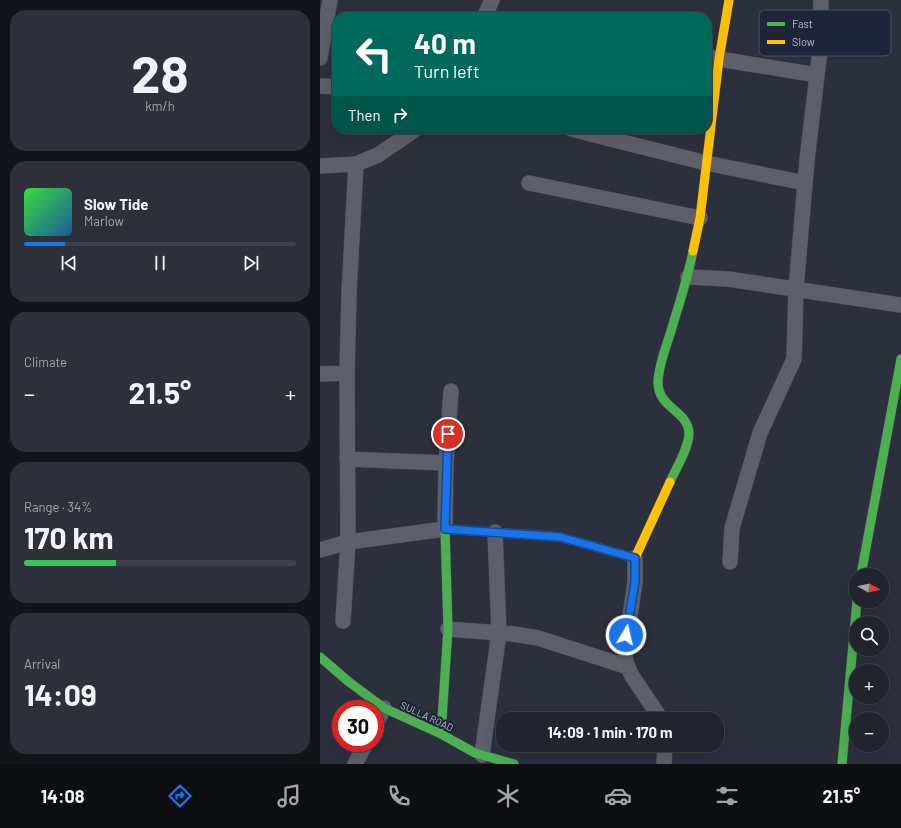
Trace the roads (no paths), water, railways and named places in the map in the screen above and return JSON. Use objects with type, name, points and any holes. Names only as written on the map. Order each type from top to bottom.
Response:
[{"type":"street","points":[[320,58],[330,0]]},
{"type":"street","points":[[486,12],[492,0]]},
{"type":"street","points":[[712,73],[713,58],[729,0]]},
{"type":"street","points":[[821,0],[821,10]]},
{"type":"street","points":[[730,562],[732,528],[760,433],[794,359],[796,289],[805,183],[819,56]]},
{"type":"street","points":[[713,58],[817,75]]},
{"type":"street","points":[[320,86],[332,86]]},
{"type":"street","points":[[320,166],[356,164],[378,154],[408,134]]},
{"type":"street","points":[[591,134],[706,163],[805,183]]},
{"type":"street","points":[[656,712],[632,676],[626,663],[625,651],[635,582],[635,558],[687,445],[690,435],[685,420],[662,398],[659,392],[658,383],[659,370],[688,277],[700,218],[708,134]]},
{"type":"street","points":[[343,621],[348,542],[347,373],[349,293],[356,164]]},
{"type":"street","points":[[528,183],[700,218]]},
{"type":"street","points":[[688,277],[728,279],[901,305]]},
{"type":"street","points":[[863,568],[901,359]]},
{"type":"street","points":[[320,374],[347,373]]},
{"type":"street","points":[[441,734],[448,629],[445,529],[446,462],[451,391]]},
{"type":"street","points":[[347,459],[446,462]]},
{"type":"street","points":[[320,550],[348,542],[445,529],[560,537],[635,558]]},
{"type":"street","points":[[476,757],[499,632],[495,532]]},
{"type":"street","points":[[842,764],[856,608]]},
{"type":"street","points":[[448,629],[499,632],[538,638],[628,667]]},
{"type":"street","name":"SULLA ROAD","points":[[320,657],[349,682],[373,700]]},
{"type":"street","name":"SULLA ROAD","points":[[384,708],[441,734],[476,757],[514,764]]},
{"type":"street","points":[[355,764],[361,752]]},
{"type":"street","points":[[664,764],[665,752]]}]
